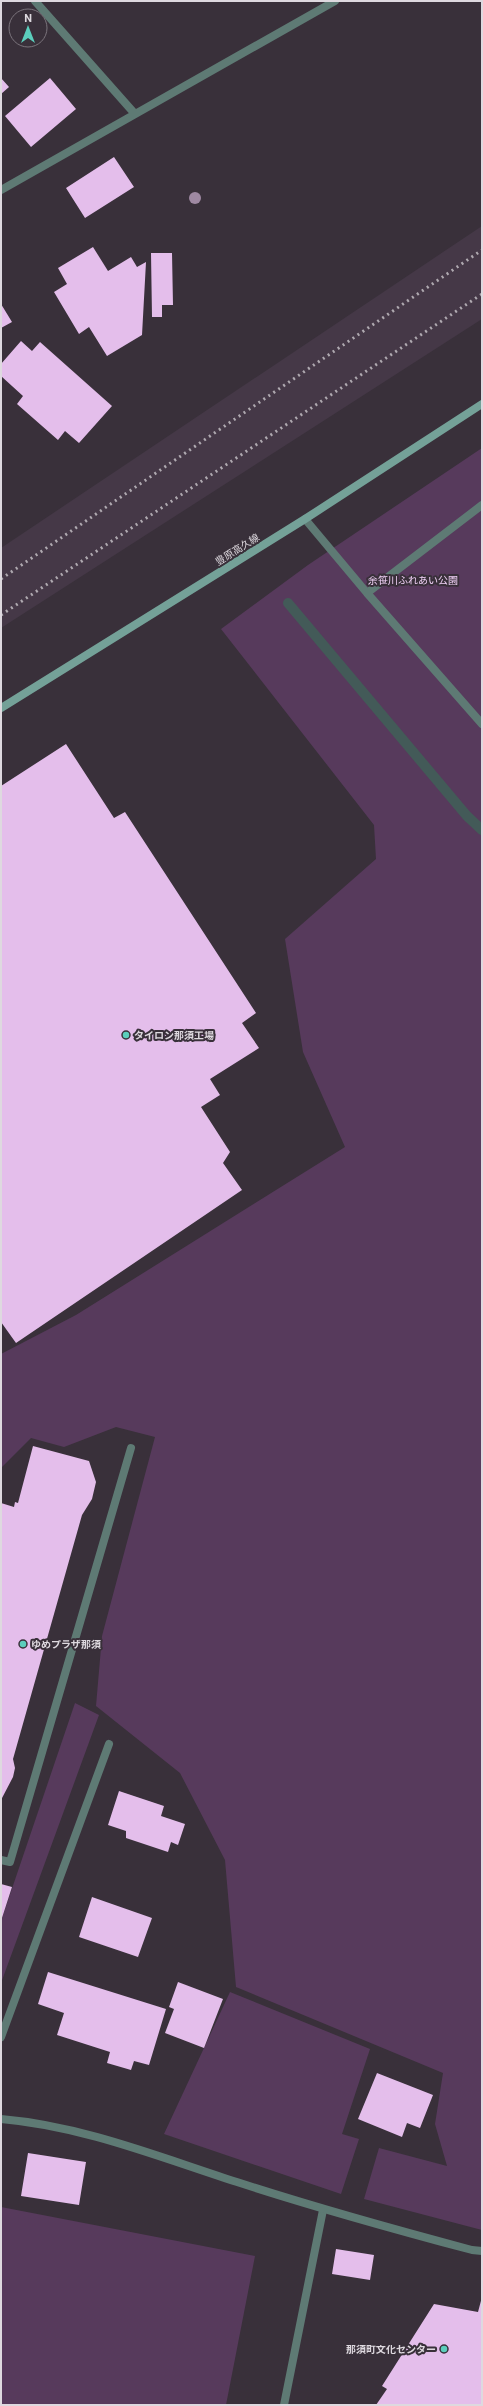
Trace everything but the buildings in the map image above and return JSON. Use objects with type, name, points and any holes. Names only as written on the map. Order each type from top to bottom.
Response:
[{"type":"main road","name":"豊原高久線","points":[[1,708],[305,519],[482,404]]},
{"type":"street","points":[[35,1],[135,114]]},
{"type":"street","points":[[1,190],[335,1]]},
{"type":"street","points":[[367,593],[482,505]]},
{"type":"street","points":[[305,519],[367,593],[482,724]]},
{"type":"street","points":[[1,1860],[10,1862],[131,1448]]},
{"type":"street","points":[[1,2037],[109,1744]]},
{"type":"street","points":[[1,2119],[30,2122],[83,2132],[323,2210],[472,2250],[482,2251]]},
{"type":"street","points":[[284,2405],[323,2210]]},
{"type":"shaded area","points":[[482,226],[482,319],[1,628],[1,548]]},
{"type":"green space","name":"余笹川ふれあい公園","points":[[482,448],[482,2230],[364,2199],[379,2148],[447,2166],[435,2124],[443,2073],[236,1987],[225,1860],[180,1773],[96,1706],[102,1636],[155,1437],[116,1427],[64,1447],[31,1438],[1,1468],[1,1354],[76,1315],[345,1147],[303,1052],[285,939],[376,859],[374,825],[221,629],[308,565]]},
{"type":"green space","points":[[75,1703],[99,1715],[1,1983],[1,1921]]},
{"type":"green space","points":[[230,1992],[370,2049],[342,2134],[359,2139],[341,2194],[164,2134]]},
{"type":"green space","points":[[1,2207],[255,2256],[226,2405],[1,2405]]},
{"type":"waterway","points":[[288,603],[467,816],[482,830]]},
{"type":"railway","points":[[1,579],[482,250]]},
{"type":"railway","points":[[1,615],[482,294]]},
{"type":"place","name":"タイロン那須工場","points":[[126,1035]]},
{"type":"place","name":"ゆめプラザ那須","points":[[23,1644]]},
{"type":"place","name":"那須町文化センター","points":[[444,2349]]}]
